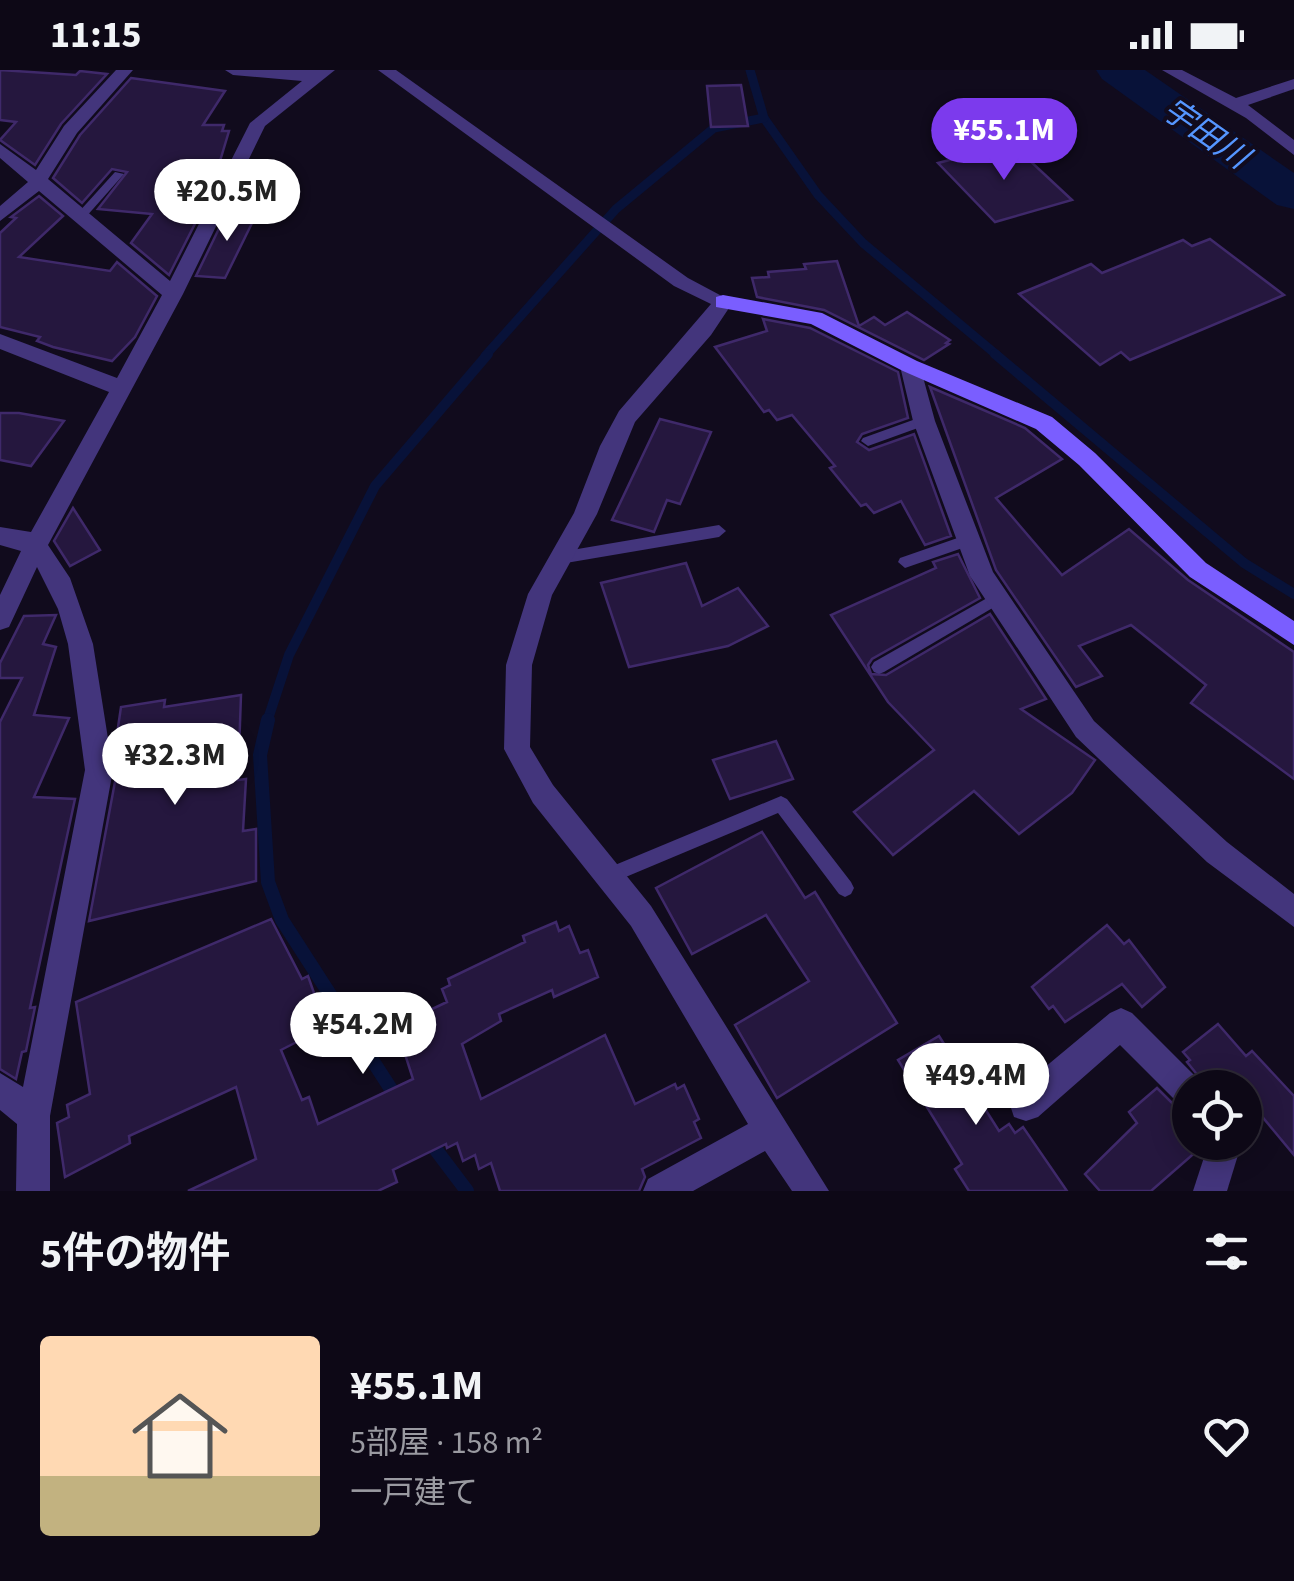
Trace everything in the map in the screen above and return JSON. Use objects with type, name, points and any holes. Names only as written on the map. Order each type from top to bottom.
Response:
[{"type":"street","points":[[0,215],[39,180],[70,130],[126,70]]},
{"type":"street","points":[[233,70],[322,74]]},
{"type":"street","points":[[386,70],[682,282],[723,302],[816,318],[910,366],[1044,423],[1087,459],[1198,570],[1294,634]]},
{"type":"street","points":[[1170,70],[1281,134],[1294,150]]},
{"type":"street","points":[[0,620],[35,547],[173,294],[258,124],[322,74]]},
{"type":"street","points":[[1234,104],[1294,84]]},
{"type":"street","points":[[0,149],[173,294]]},
{"type":"street","points":[[723,302],[704,330],[627,418],[610,446],[585,514],[540,594],[519,665],[517,750],[543,794],[642,916],[770,1130],[812,1191]]},
{"type":"street","points":[[0,341],[121,388]]},
{"type":"street","points":[[910,366],[924,420],[982,576],[1084,730],[1217,852],[1294,912]]},
{"type":"street","points":[[0,536],[21,538],[35,547],[63,585],[96,712],[99,770],[34,1116],[32,1191]]},
{"type":"street","points":[[1026,1105],[1121,1024],[1172,1075]]},
{"type":"street","points":[[0,1089],[34,1116]]},
{"type":"street","points":[[660,1191],[770,1130]]},
{"type":"street","points":[[1210,1191],[1220,1160]]},
{"type":"lane","points":[[81,216],[119,174]]},
{"type":"lane","points":[[868,441],[924,420]]},
{"type":"lane","points":[[560,558],[719,531]]},
{"type":"lane","points":[[905,562],[968,540]]},
{"type":"lane","points":[[879,667],[996,598]]},
{"type":"lane","points":[[609,876],[781,804],[845,888]]},
{"type":"building","points":[[0,70],[107,74],[61,124],[35,165],[0,140],[16,122],[0,120]]},
{"type":"building","points":[[131,78],[225,91],[203,125],[224,125],[222,131],[229,131],[220,161],[203,187],[208,187],[197,206],[204,206],[169,275],[131,243],[152,214],[98,209],[127,172],[112,169],[82,203],[53,178],[80,135]]},
{"type":"building","points":[[741,85],[748,126],[711,127],[707,86]]},
{"type":"building","points":[[1012,144],[1072,200],[995,222],[938,163]]},
{"type":"building","points":[[39,196],[63,216],[19,257],[110,271],[117,262],[157,296],[135,337],[112,361],[53,347],[37,341],[40,337],[0,327],[0,233],[16,218],[11,217]]},
{"type":"building","points":[[228,210],[257,213],[225,278],[196,276]]},
{"type":"building","points":[[1210,239],[1284,295],[1130,360],[1121,352],[1100,365],[1019,294],[1091,264],[1102,273],[1183,240],[1192,246]]},
{"type":"building","points":[[837,261],[859,326],[874,317],[885,325],[907,312],[950,340],[946,343],[949,344],[924,360],[824,310],[757,297],[752,278],[769,277],[768,272],[806,269],[804,264]]},
{"type":"building","points":[[763,319],[810,328],[898,372],[908,418],[862,434],[857,442],[869,450],[914,434],[951,536],[925,545],[901,501],[874,513],[866,504],[861,506],[830,468],[835,466],[792,415],[777,420],[769,410],[764,412],[715,347],[767,331]]},
{"type":"building","points":[[930,387],[1025,428],[1062,459],[996,498],[1062,575],[1129,529],[1188,580],[1294,652],[1294,779],[1191,703],[1206,685],[1131,625],[1079,646],[1102,676],[1076,687],[996,570]]},
{"type":"building","points":[[0,413],[64,421],[31,466],[0,460]]},
{"type":"building","points":[[660,419],[711,432],[680,504],[667,500],[654,532],[612,520]]},
{"type":"building","points":[[73,508],[100,550],[70,566],[54,541]]},
{"type":"building","points":[[958,554],[980,598],[872,659],[868,665],[871,674],[886,675],[990,614],[1046,699],[1021,709],[1095,760],[1072,793],[1019,834],[974,791],[893,855],[854,812],[934,750],[888,702],[831,615],[936,568],[933,562]]},
{"type":"building","points":[[686,563],[702,606],[738,588],[768,626],[728,646],[629,667],[601,583]]},
{"type":"building","points":[[56,615],[43,644],[56,647],[34,715],[69,718],[34,797],[75,799],[30,1008],[35,1007],[26,1051],[22,1052],[16,1079],[0,1069],[0,722],[22,678],[0,678],[0,663],[24,616]]},
{"type":"building","points":[[241,695],[238,780],[246,779],[243,831],[256,829],[256,881],[89,921],[117,771],[114,754],[121,707],[165,700],[164,707]]},
{"type":"building","points":[[776,741],[793,779],[730,799],[713,760]]},
{"type":"building","points":[[762,832],[805,898],[815,892],[897,1023],[777,1098],[735,1025],[809,981],[766,915],[692,954],[656,888]]},
{"type":"building","points":[[271,919],[302,979],[308,976],[326,1027],[281,1050],[302,1100],[309,1097],[318,1124],[413,1079],[396,1026],[447,1002],[442,989],[450,985],[448,979],[525,942],[523,936],[556,922],[559,931],[569,926],[580,953],[588,950],[598,977],[554,997],[552,990],[499,1014],[501,1021],[462,1044],[481,1099],[605,1035],[635,1104],[675,1084],[677,1089],[684,1085],[699,1119],[694,1122],[701,1138],[642,1169],[645,1177],[639,1191],[500,1191],[491,1163],[479,1169],[475,1155],[463,1161],[457,1143],[447,1148],[446,1144],[393,1170],[397,1182],[378,1191],[188,1191],[256,1159],[236,1087],[129,1136],[130,1143],[65,1177],[57,1123],[69,1117],[67,1105],[90,1094],[76,1002]]},
{"type":"building","points":[[1107,925],[1124,944],[1129,940],[1165,987],[1142,1007],[1122,984],[1065,1022],[1032,987]]},
{"type":"building","points":[[1218,1024],[1246,1056],[1252,1051],[1294,1096],[1294,1155],[1262,1116],[1262,1070],[1193,1070],[1183,1052]]},
{"type":"building","points":[[939,1036],[999,1131],[1009,1124],[1015,1133],[1023,1127],[1067,1191],[969,1191],[955,1169],[962,1164],[898,1060]]},
{"type":"building","points":[[1157,1088],[1172,1103],[1172,1160],[1187,1160],[1151,1191],[1100,1191],[1085,1174],[1137,1123],[1129,1112]]},
{"type":"waterway","points":[[750,70],[764,118]]},
{"type":"waterway","name":"宇田川","points":[[1117,70],[1294,195]]},
{"type":"waterway","points":[[485,356],[616,209],[714,128],[764,118]]},
{"type":"waterway","points":[[764,118],[818,195],[863,243],[998,356]]},
{"type":"waterway","points":[[267,722],[289,655],[375,486],[488,354]]},
{"type":"waterway","points":[[995,354],[1244,563],[1294,594]]},
{"type":"waterway","points":[[268,720],[260,755],[268,882],[282,920],[398,1100]]},
{"type":"waterway","points":[[427,1138],[467,1191]]}]
